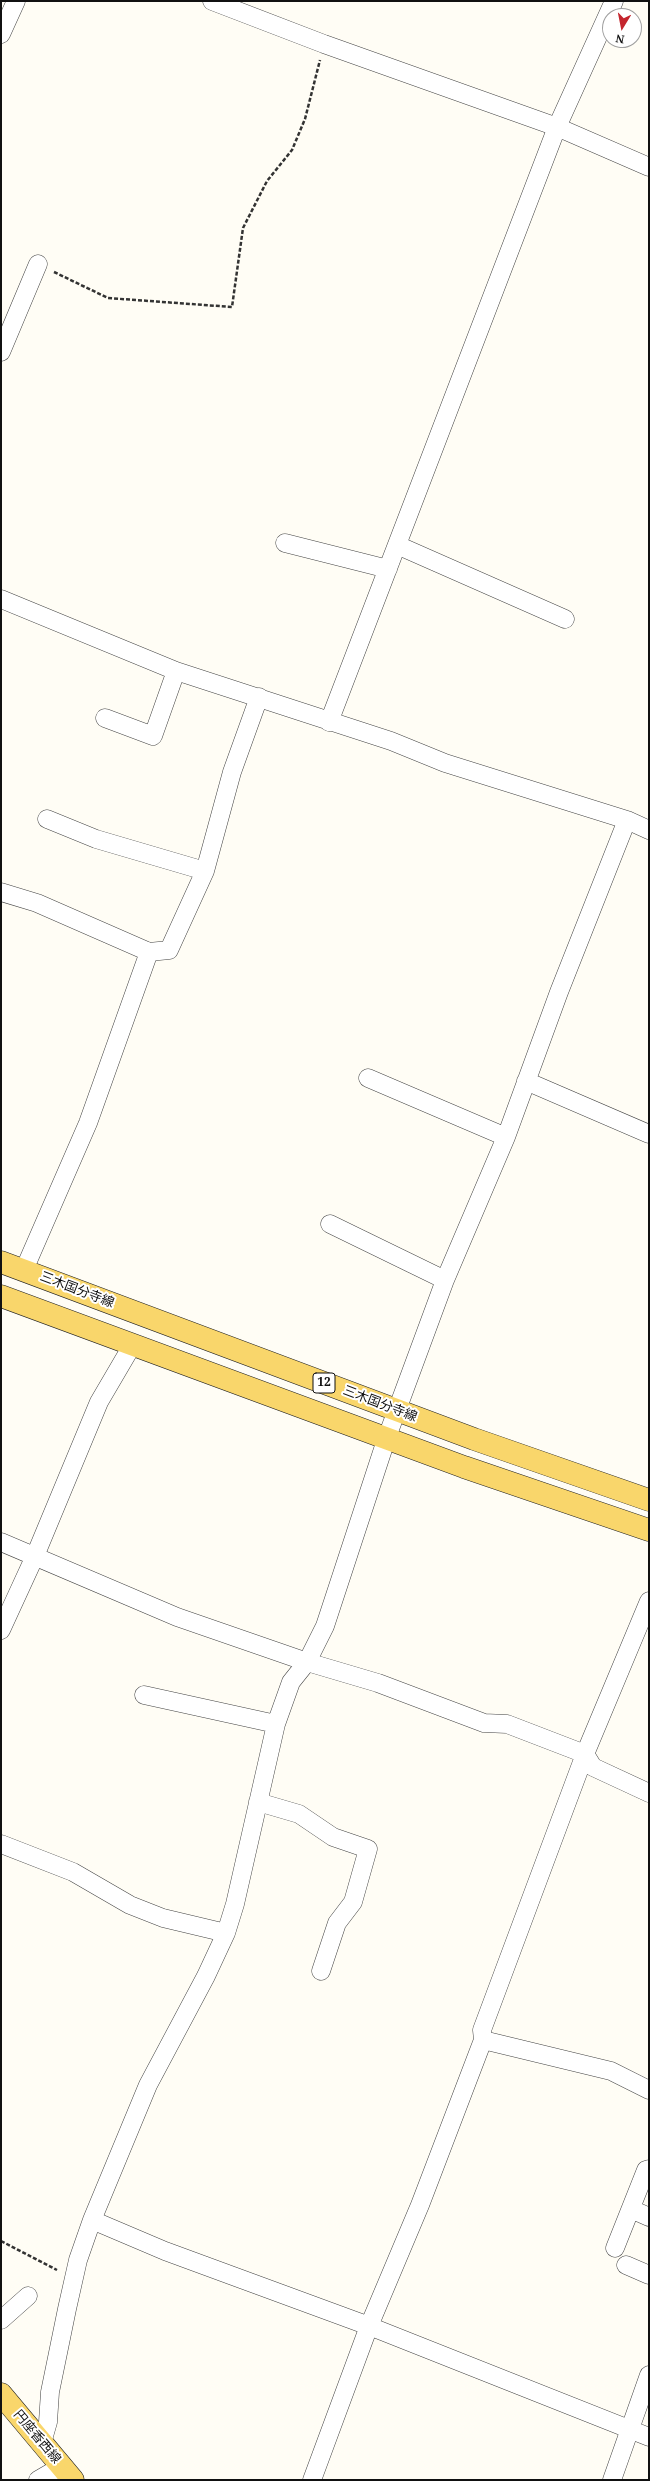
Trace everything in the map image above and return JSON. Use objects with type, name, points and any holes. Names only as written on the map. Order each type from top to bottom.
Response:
[{"type":"main road","name":"三木国分寺線","points":[[1,1262],[396,1410],[649,1500]]},
{"type":"main road","name":"12","points":[[1,1296],[387,1437],[464,1467],[649,1530]]},
{"type":"main road","name":"円座香西線","points":[[1,2394],[67,2473]]},
{"type":"street","points":[[1,34],[16,1]]},
{"type":"street","points":[[212,1],[324,44],[557,127],[649,167]]},
{"type":"street","points":[[329,722],[557,127],[614,1]]},
{"type":"street","points":[[1,352],[38,264]]},
{"type":"street","points":[[285,543],[388,569]]},
{"type":"street","points":[[397,545],[565,619]]},
{"type":"street","points":[[1,599],[176,671],[391,741],[445,763],[627,820],[649,830]]},
{"type":"street","points":[[105,718],[153,736],[176,671]]},
{"type":"street","points":[[1,892],[37,903],[149,952],[169,950],[205,871],[232,772],[259,697]]},
{"type":"street","points":[[47,819],[96,839],[205,871]]},
{"type":"street","points":[[42,2443],[48,2422],[50,2392],[74,2280],[92,2220],[148,2085],[206,1976],[226,1933],[235,1904],[276,1724],[291,1682],[307,1662],[325,1626],[396,1410],[445,1280],[506,1137],[559,992],[627,820]]},
{"type":"street","points":[[24,1270],[88,1123],[149,952]]},
{"type":"street","points":[[368,1078],[506,1137]]},
{"type":"street","points":[[526,1081],[649,1134]]},
{"type":"street","points":[[330,1224],[445,1280]]},
{"type":"street","points":[[1,1630],[35,1556],[99,1402],[133,1344]]},
{"type":"street","points":[[1,1542],[178,1617],[307,1662],[378,1683],[484,1723],[507,1724],[585,1754],[593,1767],[649,1793]]},
{"type":"street","points":[[312,2480],[368,2326],[420,2205],[483,2040],[482,2030],[585,1754],[649,1601]]},
{"type":"street","points":[[144,1695],[276,1724]]},
{"type":"street","points":[[258,1802],[299,1814],[333,1837],[368,1849],[353,1902],[337,1923],[320,1971]]},
{"type":"street","points":[[1,1844],[73,1872],[130,1905],[162,1918],[226,1933]]},
{"type":"street","points":[[483,2040],[611,2071],[649,2090]]},
{"type":"street","points":[[615,2248],[646,2170],[649,2169]]},
{"type":"street","points":[[631,2209],[649,2217]]},
{"type":"street","points":[[92,2220],[165,2251],[368,2326],[649,2437]]},
{"type":"street","points":[[626,2265],[649,2275]]},
{"type":"street","points":[[1,2320],[28,2296]]},
{"type":"street","points":[[612,2480],[649,2375]]},
{"type":"street","points":[[38,2480],[67,2473]]},
{"type":"path","points":[[38,264],[108,298],[232,307],[243,228],[267,181],[292,150],[305,119],[324,44]]},
{"type":"path","points":[[1,2241],[41,2260],[74,2280]]}]
